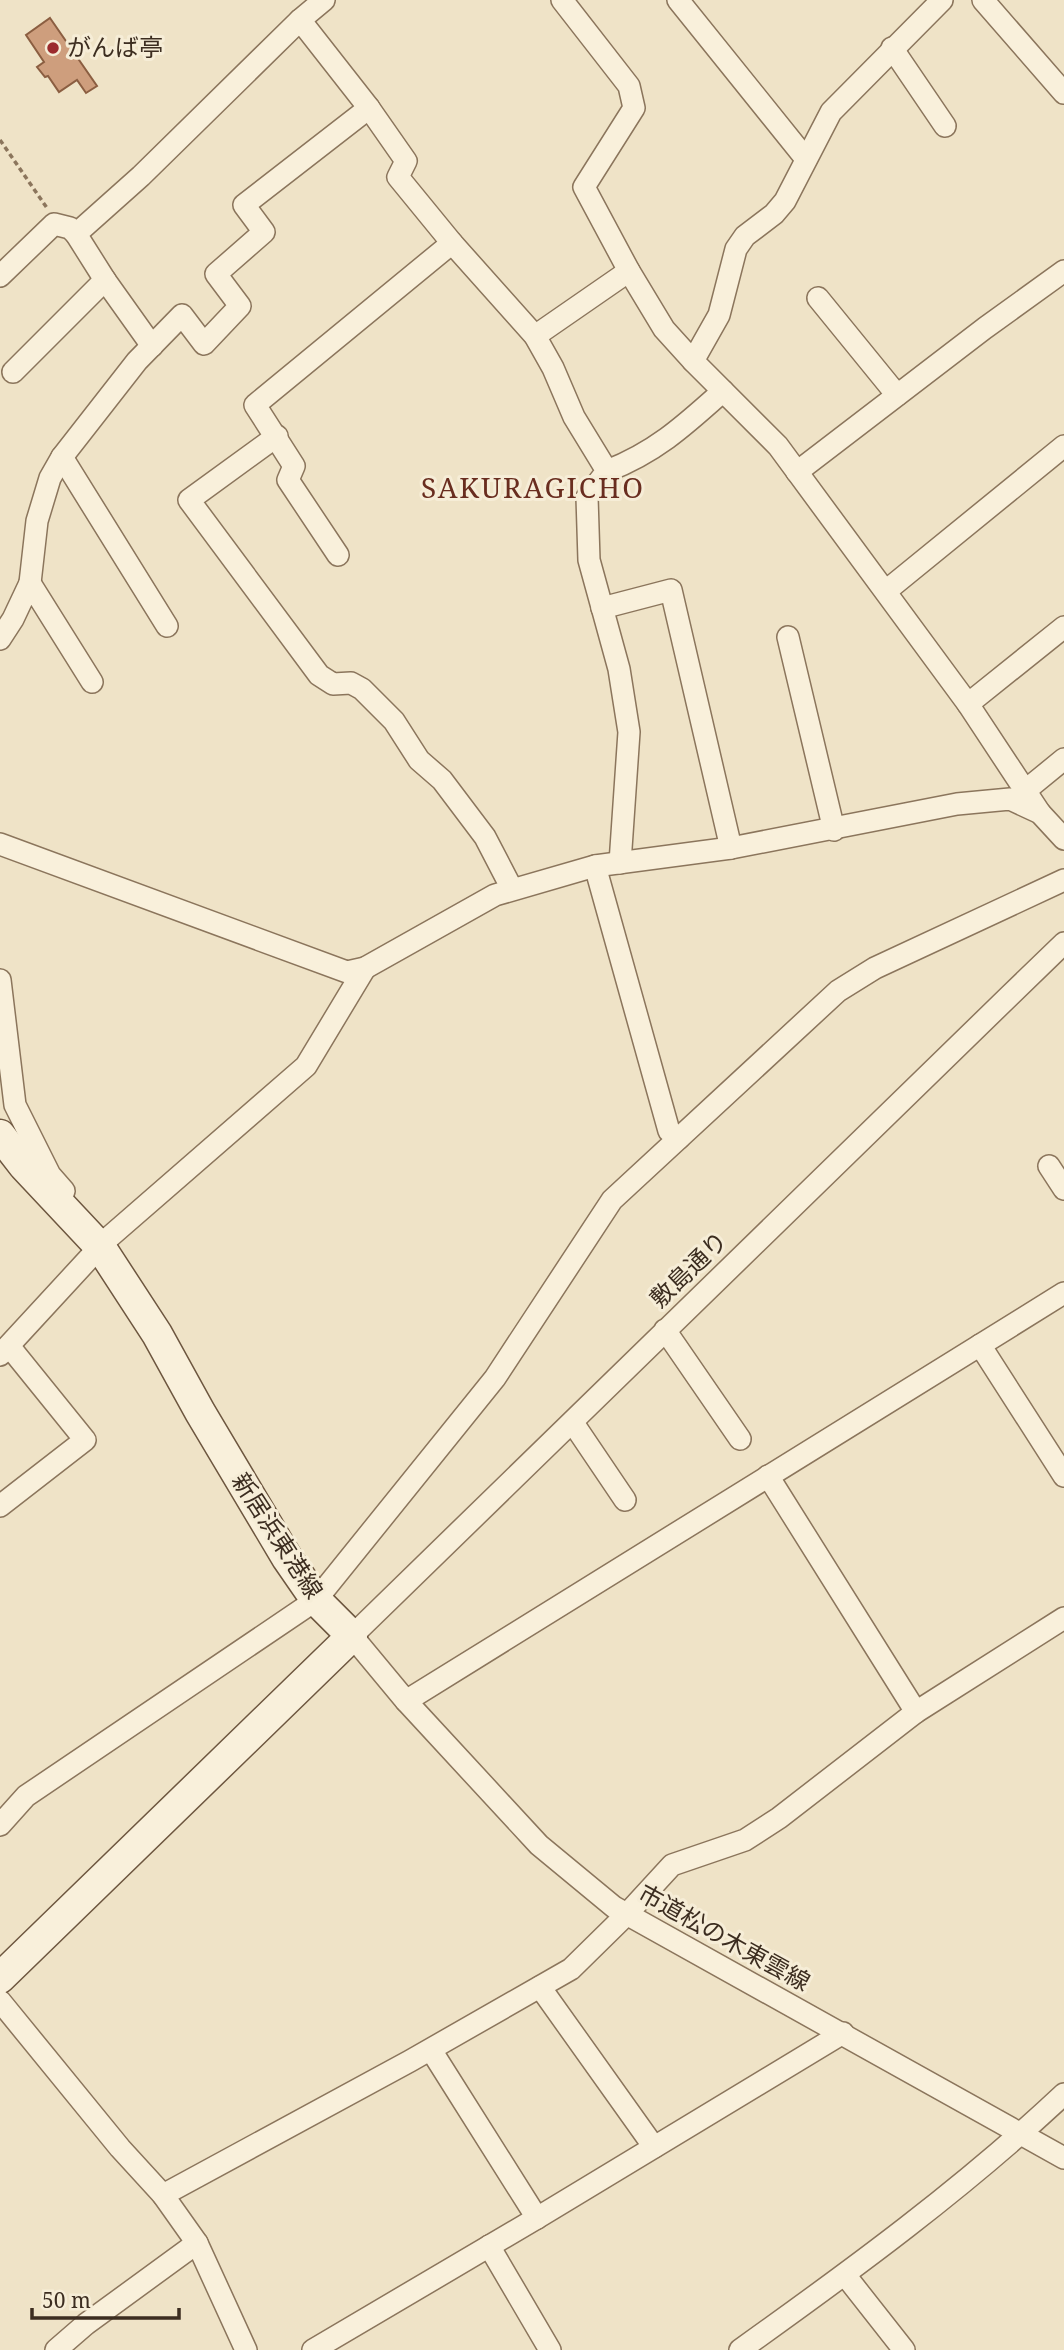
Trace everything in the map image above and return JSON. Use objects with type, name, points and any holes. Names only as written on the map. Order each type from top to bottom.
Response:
[{"type":"main road","name":"新居浜東港線","points":[[0,1135],[24,1166],[103,1244],[287,1558],[316,1600],[352,1636]]},
{"type":"main road","points":[[0,1978],[352,1636]]},
{"type":"street","points":[[67,229],[141,176],[300,19],[324,0]]},
{"type":"street","points":[[562,0],[629,86],[634,108],[584,187],[629,271],[664,329],[693,362],[778,446],[968,704],[1040,813],[1064,839]]},
{"type":"street","points":[[678,0],[806,159]]},
{"type":"street","points":[[693,362],[719,315],[736,249],[745,236],[774,214],[785,201],[831,113],[942,0]]},
{"type":"street","points":[[984,0],[1064,93]]},
{"type":"street","points":[[300,19],[406,161],[398,177],[452,243],[535,336],[553,368],[574,417],[607,471]]},
{"type":"street","points":[[892,48],[945,126]]},
{"type":"street","points":[[0,639],[30,583],[37,521],[50,478],[62,457],[137,361],[182,315],[204,344],[240,306],[216,274],[264,232],[244,205],[369,108]]},
{"type":"street","points":[[0,276],[54,223],[67,229],[152,345]]},
{"type":"street","points":[[338,555],[288,480],[294,466],[255,405],[452,243]]},
{"type":"street","points":[[535,336],[629,271]]},
{"type":"street","points":[[797,472],[1064,271]]},
{"type":"street","points":[[13,372],[105,280]]},
{"type":"street","points":[[818,298],[897,395]]},
{"type":"street","points":[[620,863],[629,732],[619,669],[589,560],[587,497],[607,471],[637,459],[663,442],[723,391]]},
{"type":"street","points":[[277,436],[188,500],[319,675],[333,684],[351,683],[362,689],[394,721],[419,760],[442,780],[485,837],[512,889]]},
{"type":"street","points":[[886,591],[1064,446]]},
{"type":"street","points":[[62,457],[167,626]]},
{"type":"street","points":[[30,583],[92,682]]},
{"type":"street","points":[[602,608],[671,590],[731,848]]},
{"type":"street","points":[[968,704],[1064,627]]},
{"type":"street","points":[[788,637],[834,830]]},
{"type":"street","points":[[1026,790],[1064,759]]},
{"type":"street","points":[[0,844],[348,972],[365,968],[495,894],[595,866],[731,848],[957,804],[1010,799],[1040,813]]},
{"type":"street","points":[[595,866],[669,1131],[679,1139]]},
{"type":"street","points":[[0,1825],[26,1796],[316,1600],[495,1378],[612,1200],[838,991],[875,968],[1064,880]]},
{"type":"street","name":"敷島通り","points":[[352,1636],[1064,943]]},
{"type":"street","points":[[0,1506],[85,1440],[4,1351],[103,1244],[306,1066],[365,968]]},
{"type":"street","points":[[0,980],[15,1105],[50,1175],[103,1244]]},
{"type":"street","points":[[1049,1166],[1064,1189]]},
{"type":"street","points":[[406,1701],[1064,1293]]},
{"type":"street","points":[[665,1331],[740,1439]]},
{"type":"street","points":[[980,1345],[1064,1476]]},
{"type":"street","points":[[573,1423],[625,1500]]},
{"type":"street","points":[[768,1476],[916,1712]]},
{"type":"street","points":[[163,2195],[430,2050],[571,1969],[672,1865],[745,1840],[779,1818],[916,1712],[1064,1618]]},
{"type":"street","name":"市道松の木東雲線","points":[[352,1636],[406,1701],[539,1845],[614,1907],[1064,2158]]},
{"type":"street","points":[[540,1987],[654,2147]]},
{"type":"street","points":[[0,2001],[120,2148],[163,2195],[197,2243],[246,2350]]},
{"type":"street","points":[[313,2350],[843,2033]]},
{"type":"street","points":[[430,2050],[537,2218]]},
{"type":"street","points":[[740,2350],[845,2275],[1022,2133],[1064,2094]]},
{"type":"street","points":[[57,2350],[86,2324],[197,2243]]},
{"type":"street","points":[[489,2246],[550,2350]]},
{"type":"street","points":[[845,2275],[904,2350]]},
{"type":"path","points":[[0,140],[67,229]]},
{"type":"building","name":"がんば亭","points":[[50,18],[97,86],[86,93],[77,80],[59,92],[48,76],[45,77],[37,67],[44,62],[26,35]]},
{"type":"place","name":"がんば亭","points":[[53,48]]},
{"type":"district","name":"SAKURAGICHO","points":[[533,488]]}]
